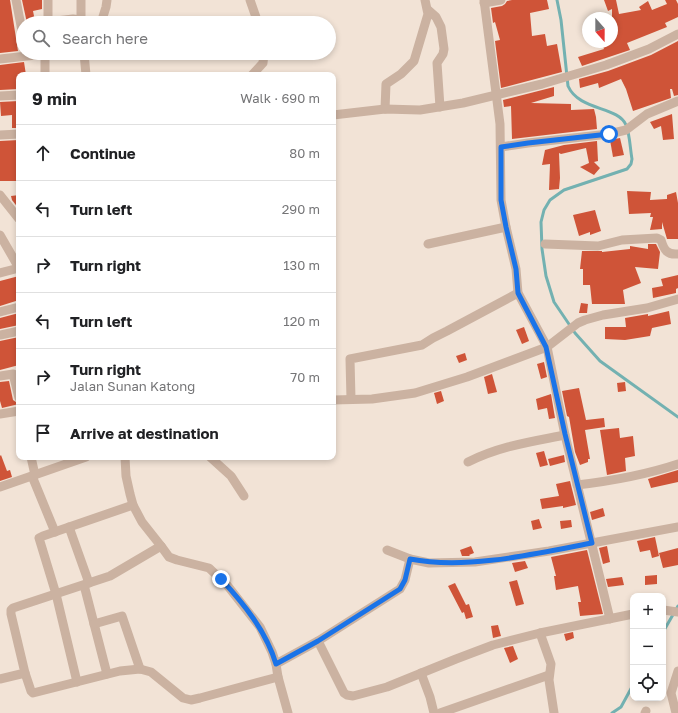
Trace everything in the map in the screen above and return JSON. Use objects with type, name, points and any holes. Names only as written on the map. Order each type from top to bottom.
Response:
[{"type":"street","points":[[16,0],[19,16]]},
{"type":"street","points":[[48,0],[48,16]]},
{"type":"street","points":[[80,0],[81,16]]},
{"type":"street","points":[[103,16],[107,0]]},
{"type":"street","points":[[250,0],[256,16]]},
{"type":"street","points":[[424,0],[428,10],[436,17],[441,27],[443,54],[437,63],[440,107]]},
{"type":"street","points":[[501,0],[484,1],[497,95],[501,147],[501,200],[516,269],[518,293],[546,347],[565,434],[610,619]]},
{"type":"street","points":[[385,109],[386,84],[401,74],[414,61],[428,10]]},
{"type":"street","points":[[336,116],[385,109],[420,110],[497,95],[542,84],[632,56],[678,34]]},
{"type":"street","points":[[0,59],[16,57]]},
{"type":"street","points":[[44,72],[45,60]]},
{"type":"street","points":[[85,60],[86,72]]},
{"type":"street","points":[[86,72],[90,60]]},
{"type":"street","points":[[255,72],[263,63],[263,60]]},
{"type":"street","points":[[0,96],[16,95]]},
{"type":"street","points":[[501,147],[609,134],[626,130],[647,114],[678,101]]},
{"type":"street","points":[[0,135],[16,134]]},
{"type":"street","points":[[0,196],[16,215]]},
{"type":"street","points":[[428,244],[506,227]]},
{"type":"street","points":[[0,235],[16,263]]},
{"type":"street","points":[[545,244],[598,246],[622,240],[657,238],[661,240],[663,249],[672,254],[678,254]]},
{"type":"street","points":[[0,273],[16,269]]},
{"type":"street","points":[[351,399],[350,359],[422,346],[433,338],[447,332],[518,293]]},
{"type":"street","points":[[336,400],[372,399],[415,393],[546,347],[578,323],[603,314],[647,308],[678,299]]},
{"type":"street","points":[[0,312],[16,308]]},
{"type":"street","points":[[0,335],[16,332]]},
{"type":"street","points":[[0,376],[13,374],[16,386]]},
{"type":"street","points":[[0,414],[16,411]]},
{"type":"street","points":[[468,462],[503,447],[565,434]]},
{"type":"street","points":[[31,460],[33,475],[55,532]]},
{"type":"street","points":[[0,487],[76,460]]},
{"type":"street","points":[[125,460],[126,476],[133,505],[142,522],[169,556],[187,563],[209,568],[221,579],[260,627],[276,664],[278,678],[288,713]]},
{"type":"street","points":[[213,460],[231,476],[244,496]]},
{"type":"street","points":[[577,485],[630,477],[678,464]]},
{"type":"street","points":[[77,682],[56,594],[39,539],[41,537],[133,505]]},
{"type":"street","points":[[69,527],[86,584],[94,624],[107,674]]},
{"type":"street","points":[[387,550],[410,559],[429,563],[475,562],[550,551],[678,527]]},
{"type":"street","points":[[161,546],[119,571],[12,610],[11,614],[25,673],[31,691],[33,693],[107,674],[140,669],[151,672],[187,700],[278,678]]},
{"type":"street","points":[[276,664],[318,641],[400,589],[405,580],[410,559]]},
{"type":"street","points":[[666,610],[678,612]]},
{"type":"street","points":[[318,641],[344,693],[349,696],[388,687],[493,646],[540,633],[630,615]]},
{"type":"street","points":[[94,624],[122,616],[140,669]]},
{"type":"street","points":[[540,633],[551,664],[549,675],[554,713]]},
{"type":"street","points":[[676,713],[671,693],[678,671]]},
{"type":"street","points":[[0,679],[25,673]]},
{"type":"street","points":[[421,673],[434,713]]},
{"type":"street","points":[[440,713],[549,675]]},
{"type":"building","points":[[0,0],[10,0],[16,38],[16,51],[0,53]]},
{"type":"building","points":[[22,0],[42,0],[42,9],[33,11],[34,16],[25,16]]},
{"type":"building","points":[[547,0],[549,9],[530,13],[532,36],[545,34],[547,46],[557,44],[562,72],[501,88],[495,41],[500,40],[495,22],[493,23],[491,8],[502,6],[507,1]]},
{"type":"building","points":[[604,0],[616,0],[619,14],[641,10],[639,7],[648,1],[652,10],[667,4],[665,0],[676,0],[678,4],[678,17],[665,23],[667,27],[627,43],[630,50],[582,66],[578,57],[604,48],[618,48],[618,12],[612,12],[612,9],[608,11]]},
{"type":"building","points":[[678,41],[678,95],[674,96],[672,89],[670,89],[671,98],[633,111],[621,79],[599,88],[598,83],[580,88],[579,79],[608,71],[651,55]]},
{"type":"building","points":[[24,62],[26,72],[16,72],[16,89],[0,90],[0,65]]},
{"type":"building","points":[[554,87],[554,96],[531,103],[571,104],[571,110],[594,109],[597,129],[512,139],[511,106],[504,107],[503,100]]},
{"type":"building","points":[[16,101],[16,128],[12,128],[12,115],[1,116],[0,102]]},
{"type":"building","points":[[672,114],[674,139],[663,140],[661,126],[654,129],[650,122]]},
{"type":"building","points":[[620,138],[624,155],[613,157],[610,140]]},
{"type":"building","points":[[16,140],[16,181],[0,181],[0,141]]},
{"type":"building","points":[[597,141],[598,161],[594,162],[600,168],[594,175],[580,167],[589,163],[586,148],[561,154],[559,153],[559,189],[549,190],[550,164],[542,165],[545,150],[564,145]]},
{"type":"building","points":[[627,191],[651,192],[650,200],[667,199],[667,195],[676,192],[678,203],[678,239],[667,239],[662,222],[662,229],[650,230],[653,217],[650,217],[651,213],[629,214]]},
{"type":"building","points":[[16,195],[16,205],[12,200],[11,196]]},
{"type":"building","points":[[595,210],[601,231],[590,235],[590,232],[579,236],[573,215]]},
{"type":"building","points":[[648,244],[656,244],[660,252],[658,269],[635,267],[641,283],[623,290],[625,304],[592,304],[590,285],[583,285],[583,269],[580,269],[582,251],[602,252],[630,249],[630,246],[648,249]]},
{"type":"building","points":[[678,275],[678,288],[676,289],[676,293],[653,298],[652,288],[663,286],[661,279]]},
{"type":"building","points":[[16,277],[16,301],[0,306],[0,281]]},
{"type":"building","points":[[581,303],[588,304],[587,313],[579,313]]},
{"type":"building","points":[[669,311],[671,324],[652,328],[650,336],[625,340],[605,339],[605,327],[626,327],[625,318],[648,314],[648,316]]},
{"type":"building","points":[[16,314],[16,326],[0,329],[0,318]]},
{"type":"building","points":[[524,327],[529,341],[522,344],[516,330]]},
{"type":"building","points":[[16,338],[16,366],[0,370],[0,341]]},
{"type":"building","points":[[465,353],[467,360],[459,363],[456,356]]},
{"type":"building","points":[[544,362],[547,377],[541,379],[537,364]]},
{"type":"building","points":[[492,374],[497,392],[488,394],[484,377]]},
{"type":"building","points":[[9,381],[13,400],[16,402],[16,405],[2,408],[0,401],[0,382]]},
{"type":"building","points":[[625,382],[626,391],[618,392],[617,383]]},
{"type":"building","points":[[579,388],[586,420],[604,418],[605,427],[585,430],[590,459],[588,459],[588,462],[580,465],[575,452],[569,417],[567,416],[562,391]]},
{"type":"building","points":[[441,391],[444,401],[437,404],[434,393]]},
{"type":"building","points":[[551,394],[555,418],[549,419],[547,408],[538,410],[536,399]]},
{"type":"building","points":[[619,428],[620,438],[633,436],[635,456],[625,458],[626,471],[607,475],[600,430]]},
{"type":"building","points":[[544,451],[548,465],[540,467],[536,453]]},
{"type":"building","points":[[1,455],[7,471],[10,470],[12,477],[0,481],[0,456]]},
{"type":"building","points":[[564,455],[565,462],[550,466],[548,459]]},
{"type":"building","points":[[678,470],[678,482],[651,488],[648,479]]},
{"type":"building","points":[[570,481],[576,505],[563,508],[563,506],[542,509],[540,499],[559,496],[556,484]]},
{"type":"building","points":[[603,508],[605,516],[592,520],[590,512]]},
{"type":"building","points":[[539,519],[542,528],[533,530],[531,521]]},
{"type":"building","points":[[571,520],[572,527],[561,529],[560,521]]},
{"type":"building","points":[[655,537],[659,556],[652,558],[650,550],[640,552],[637,541]]},
{"type":"building","points":[[471,546],[474,553],[469,555],[470,556],[462,556],[460,550]]},
{"type":"building","points":[[607,546],[610,562],[603,564],[599,548]]},
{"type":"building","points":[[678,548],[678,565],[663,568],[659,553]]},
{"type":"building","points":[[587,550],[603,614],[580,616],[578,602],[581,602],[578,586],[556,590],[554,576],[556,576],[551,557]]},
{"type":"building","points":[[525,561],[528,568],[515,572],[512,563]]},
{"type":"building","points":[[657,575],[657,584],[645,585],[645,576]]},
{"type":"building","points":[[622,577],[624,585],[608,587],[606,579]]},
{"type":"building","points":[[517,580],[524,604],[516,606],[509,582]]},
{"type":"building","points":[[455,583],[466,605],[469,604],[473,617],[466,619],[464,612],[462,613],[448,586]]},
{"type":"building","points":[[498,625],[501,636],[493,638],[491,626]]},
{"type":"building","points":[[573,632],[574,638],[566,641],[564,634]]},
{"type":"building","points":[[513,646],[518,659],[510,663],[504,648]]},
{"type":"waterway","points":[[557,0],[561,20],[568,86],[573,94],[581,100],[615,114],[622,119],[626,125],[632,159],[631,164],[627,169],[564,190],[550,200],[544,210],[541,222],[542,249],[546,276],[554,302],[575,333],[600,361],[678,417]]},
{"type":"waterway","points":[[665,629],[678,606]]},
{"type":"waterway","points":[[612,713],[621,707],[630,690]]},
{"type":"route","points":[[221,579],[260,627],[276,664],[318,641],[400,589],[405,580],[410,559],[429,563],[475,562],[592,543],[583,511],[546,347],[518,293],[514,257],[501,200],[501,147],[609,134]]}]
